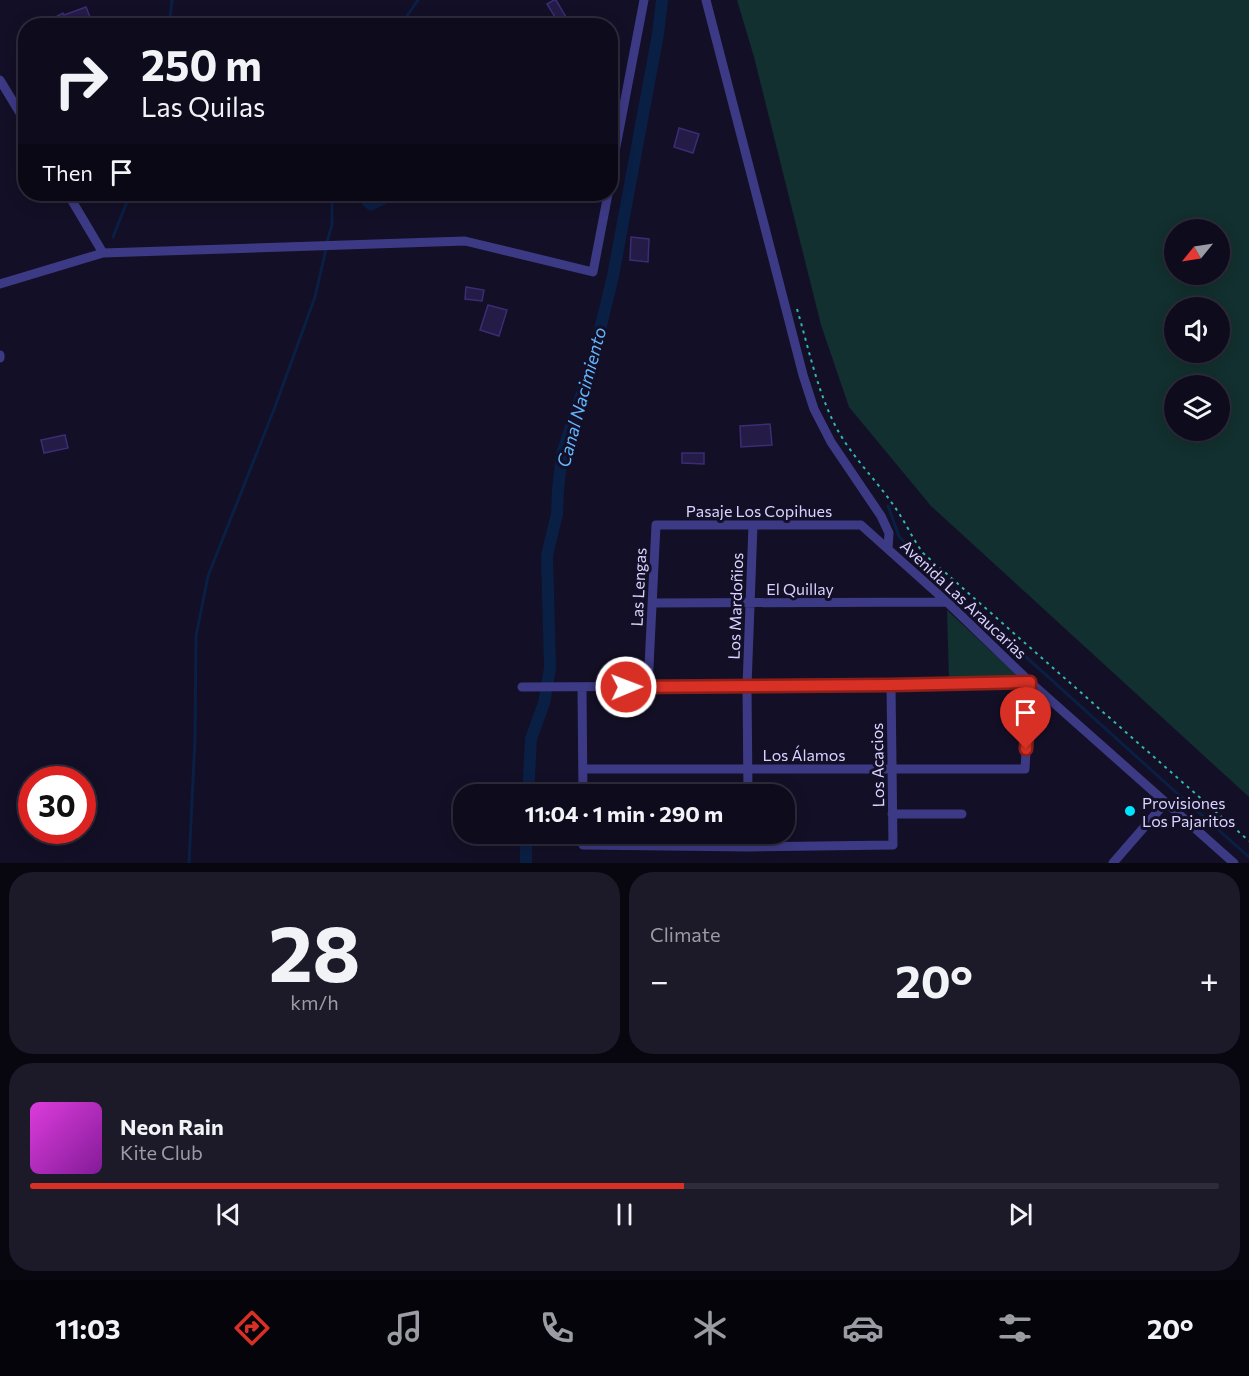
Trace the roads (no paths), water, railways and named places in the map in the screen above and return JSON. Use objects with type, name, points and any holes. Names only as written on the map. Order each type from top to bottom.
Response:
[{"type":"street","points":[[618,136],[644,0]]},
{"type":"street","points":[[706,0],[803,375],[814,409],[831,442],[881,516],[889,533],[888,549]]},
{"type":"street","points":[[0,80],[18,110]]},
{"type":"street","points":[[72,201],[103,254]]},
{"type":"street","points":[[0,284],[103,254],[465,241],[592,272],[607,201]]},
{"type":"street","name":"Pasaje Los Copihues","points":[[656,525],[861,525]]},
{"type":"street","name":"Las Lengas","points":[[648,686],[656,525]]},
{"type":"street","name":"Los Mardoñios","points":[[748,784],[747,686],[753,525]]},
{"type":"street","name":"Avenida Las Araucarias","points":[[861,525],[947,602],[1030,682],[1234,863]]},
{"type":"street","name":"El Quillay","points":[[652,603],[947,602]]},
{"type":"street","points":[[522,687],[1030,682]]},
{"type":"street","name":"Los Álamos","points":[[583,769],[1025,768],[1030,682]]},
{"type":"street","name":"Los Acacios","points":[[748,846],[892,845],[891,685]]},
{"type":"street","points":[[582,687],[583,784]]},
{"type":"street","points":[[1113,863],[1166,802]]},
{"type":"street","points":[[892,814],[962,814]]},
{"type":"street","points":[[583,844],[748,846]]},
{"type":"water","points":[[362,201],[392,201],[371,211]]},
{"type":"waterway","points":[[170,18],[172,0]]},
{"type":"waterway","points":[[406,18],[418,0]]},
{"type":"waterway","name":"Canal Nacimiento","points":[[529,784],[531,739],[544,703],[550,668],[547,555],[557,514],[562,454],[592,363],[613,276],[658,34],[662,0]]},
{"type":"waterway","points":[[113,237],[127,201]]},
{"type":"waterway","points":[[327,242],[332,225],[332,201]]},
{"type":"waterway","points":[[189,863],[195,739],[196,636],[208,576],[275,407],[315,297],[326,249]]},
{"type":"waterway","points":[[888,506],[899,536],[922,563],[1249,857]]},
{"type":"waterway","name":"Canal Nacimiento","points":[[526,844],[526,863]]},
{"type":"place","name":"Provisiones Los Pajaritos","points":[[1130,811]]}]
